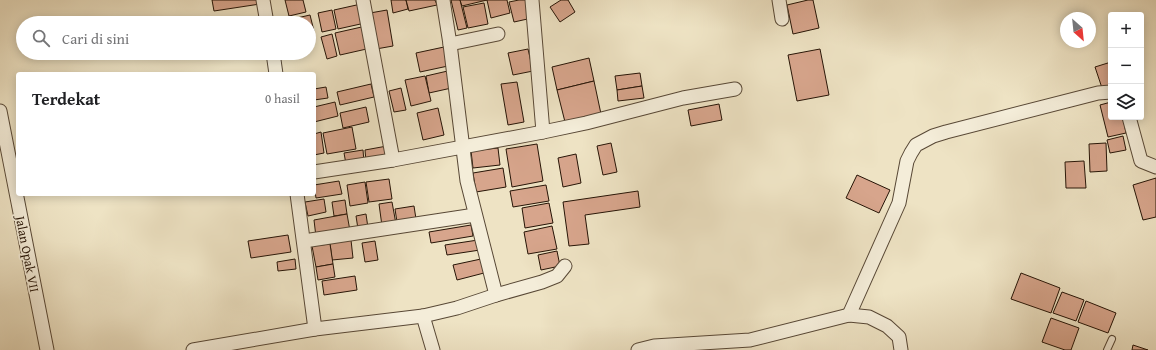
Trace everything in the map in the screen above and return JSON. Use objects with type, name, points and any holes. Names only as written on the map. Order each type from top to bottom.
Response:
[{"type":"street","points":[[263,0],[266,16]]},
{"type":"street","points":[[363,0],[393,160]]},
{"type":"street","points":[[443,0],[467,181],[496,295]]},
{"type":"street","points":[[532,0],[543,132]]},
{"type":"street","points":[[779,0],[782,19]]},
{"type":"street","points":[[450,44],[498,34]]},
{"type":"street","points":[[274,60],[276,72]]},
{"type":"street","points":[[316,172],[393,160],[543,132],[586,123],[683,98],[735,89]]},
{"type":"street","points":[[849,315],[899,203],[907,161],[916,145],[932,136],[946,132],[1098,92],[1108,92]]},
{"type":"street","name":"Jalan Opak VII","points":[[0,111],[16,192]]},
{"type":"street","points":[[1130,120],[1141,161],[1156,167]]},
{"type":"street","name":"Jalan Opak VII","points":[[17,196],[47,350]]},
{"type":"street","points":[[297,196],[315,329]]},
{"type":"street","points":[[304,241],[475,215]]},
{"type":"street","points":[[193,350],[315,329],[423,316],[457,308],[558,276],[565,266]]},
{"type":"street","points":[[642,349],[654,346],[750,345],[849,315],[869,317],[887,326],[899,337],[901,350]]},
{"type":"street","points":[[423,316],[432,350]]},
{"type":"lane","points":[[1107,350],[1112,339]]},
{"type":"building","points":[[212,0],[260,0],[260,4],[214,11]]},
{"type":"building","points":[[285,0],[303,0],[306,12],[289,16]]},
{"type":"building","points":[[391,0],[406,0],[408,9],[393,13]]},
{"type":"building","points":[[406,0],[435,0],[437,5],[409,11]]},
{"type":"building","points":[[451,0],[460,0],[467,28],[458,30]]},
{"type":"building","points":[[460,0],[487,0],[462,6]]},
{"type":"building","points":[[487,0],[507,0],[510,13],[491,18]]},
{"type":"building","points":[[527,0],[532,18],[514,22],[509,2]]},
{"type":"building","points":[[561,0],[568,0],[575,12],[560,22],[550,7]]},
{"type":"building","points":[[813,0],[819,28],[793,34],[787,5]]},
{"type":"building","points":[[484,3],[488,24],[468,28],[463,7]]},
{"type":"building","points":[[361,4],[365,23],[338,29],[334,10]]},
{"type":"building","points":[[332,10],[336,29],[322,32],[318,13]]},
{"type":"building","points":[[387,10],[393,46],[376,49],[370,13]]},
{"type":"building","points":[[366,26],[371,48],[340,55],[335,33]]},
{"type":"building","points":[[332,34],[337,56],[327,59],[321,37]]},
{"type":"building","points":[[444,47],[448,66],[420,72],[416,53]]},
{"type":"building","points":[[528,49],[533,71],[513,75],[508,53]]},
{"type":"building","points":[[820,49],[829,95],[797,101],[788,55]]},
{"type":"building","points":[[589,58],[594,81],[557,90],[552,67]]},
{"type":"building","points":[[1108,63],[1108,86],[1102,88],[1095,67]]},
{"type":"building","points":[[452,70],[456,87],[429,93],[426,76]]},
{"type":"building","points":[[640,73],[642,86],[617,90],[615,76]]},
{"type":"building","points":[[425,76],[431,101],[411,106],[405,80]]},
{"type":"building","points":[[594,81],[601,114],[565,122],[557,90]]},
{"type":"building","points":[[517,82],[524,122],[508,125],[501,84]]},
{"type":"building","points":[[371,84],[374,97],[340,105],[337,92]]},
{"type":"building","points":[[642,86],[644,98],[618,101],[617,90]]},
{"type":"building","points":[[326,87],[328,98],[316,100],[316,89]]},
{"type":"building","points":[[401,88],[406,110],[394,112],[389,91]]},
{"type":"building","points":[[335,102],[338,116],[316,122],[316,107]]},
{"type":"building","points":[[1108,103],[1108,120],[1124,120],[1126,133],[1108,137],[1100,105]]},
{"type":"building","points":[[719,104],[722,120],[691,126],[688,110]]},
{"type":"building","points":[[366,107],[369,122],[343,128],[340,113]]},
{"type":"building","points":[[438,108],[444,135],[423,140],[417,113]]},
{"type":"building","points":[[352,127],[356,149],[327,154],[323,133]]},
{"type":"building","points":[[321,132],[324,153],[316,155],[316,133]]},
{"type":"building","points":[[1123,136],[1126,150],[1110,153],[1107,140]]},
{"type":"building","points":[[611,143],[617,172],[603,175],[597,146]]},
{"type":"building","points":[[1106,143],[1107,171],[1090,172],[1089,144]]},
{"type":"building","points":[[537,144],[543,181],[512,187],[506,149]]},
{"type":"building","points":[[387,146],[389,157],[366,161],[365,150]]},
{"type":"building","points":[[498,148],[500,165],[473,168],[471,151]]},
{"type":"building","points":[[363,150],[364,162],[346,164],[344,153]]},
{"type":"building","points":[[576,154],[581,183],[563,187],[558,158]]},
{"type":"building","points":[[1084,161],[1086,188],[1066,188],[1065,162]]},
{"type":"building","points":[[503,168],[506,187],[476,192],[473,173]]},
{"type":"building","points":[[857,175],[890,190],[879,213],[846,198]]},
{"type":"building","points":[[1156,178],[1156,217],[1143,220],[1133,185]]},
{"type":"building","points":[[389,179],[392,199],[369,202],[366,182]]},
{"type":"building","points":[[339,181],[342,194],[316,198],[316,185]]},
{"type":"building","points":[[365,182],[368,203],[350,206],[347,185]]},
{"type":"building","points":[[546,185],[549,201],[513,207],[510,191]]},
{"type":"building","points":[[638,191],[640,207],[585,215],[589,244],[569,246],[563,202]]},
{"type":"building","points":[[324,199],[326,212],[308,216],[305,202]]},
{"type":"building","points":[[345,200],[347,214],[334,216],[332,202]]},
{"type":"building","points":[[392,202],[396,224],[382,226],[379,204]]},
{"type":"building","points":[[549,203],[553,223],[525,228],[522,208]]},
{"type":"building","points":[[414,206],[416,219],[397,222],[395,209]]},
{"type":"building","points":[[347,214],[350,231],[316,237],[314,220]]},
{"type":"building","points":[[366,214],[368,228],[358,229],[356,216]]},
{"type":"building","points":[[471,225],[473,236],[431,243],[429,232]]},
{"type":"building","points":[[552,226],[557,249],[528,254],[524,232]]},
{"type":"building","points":[[288,235],[291,252],[251,258],[248,241]]},
{"type":"building","points":[[351,240],[353,258],[332,260],[330,243]]},
{"type":"building","points":[[478,240],[480,250],[447,255],[445,245]]},
{"type":"building","points":[[375,241],[378,260],[365,262],[362,243]]},
{"type":"building","points":[[330,244],[333,264],[316,267],[312,246]]},
{"type":"building","points":[[557,251],[560,266],[541,270],[538,255]]},
{"type":"building","points":[[295,259],[296,269],[278,271],[277,262]]},
{"type":"building","points":[[481,259],[484,273],[457,280],[453,265]]},
{"type":"building","points":[[333,264],[335,277],[318,280],[316,267]]},
{"type":"building","points":[[1021,273],[1060,288],[1051,313],[1011,299]]},
{"type":"building","points":[[355,276],[357,290],[324,295],[322,281]]},
{"type":"building","points":[[1062,292],[1084,300],[1076,321],[1053,313]]},
{"type":"building","points":[[1086,301],[1116,313],[1108,333],[1078,322]]},
{"type":"building","points":[[1051,318],[1079,328],[1071,350],[1065,350],[1042,342]]},
{"type":"building","points":[[1133,345],[1148,350],[1132,350]]}]
